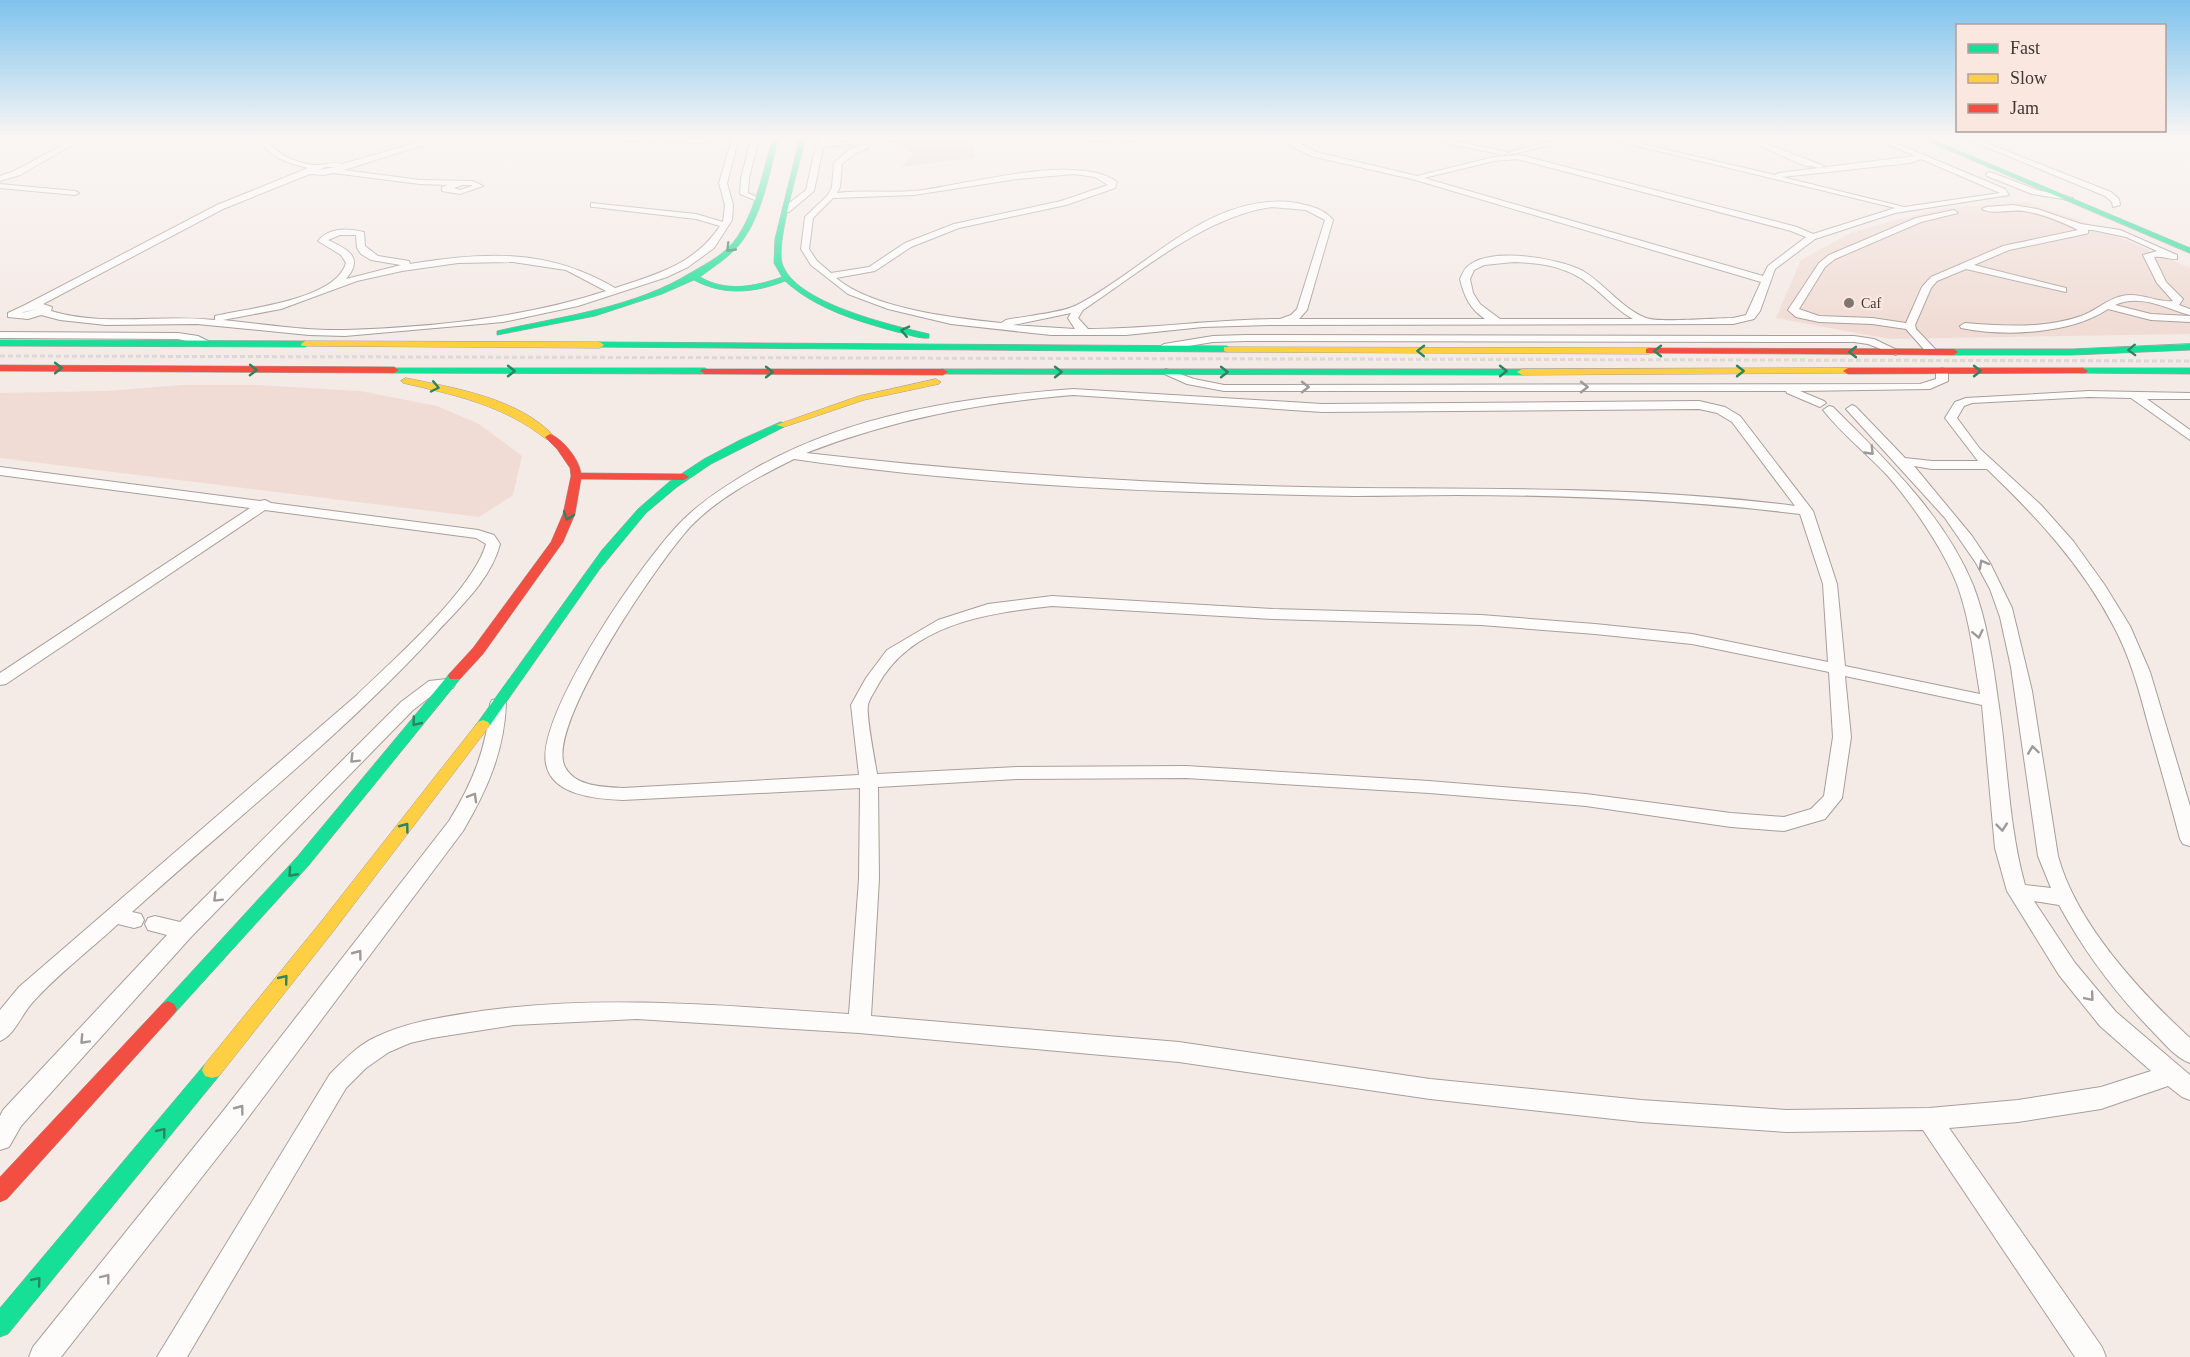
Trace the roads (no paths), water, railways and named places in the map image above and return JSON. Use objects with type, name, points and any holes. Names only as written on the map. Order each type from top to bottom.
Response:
[{"type":"main road","points":[[430,343],[523,329],[576,318],[654,293],[695,274],[719,259],[735,244],[744,228],[754,200]]},
{"type":"main road","points":[[788,200],[777,245],[778,263],[788,277],[816,300],[852,316],[900,330],[984,346]]},
{"type":"main road","points":[[2102,200],[2190,236]]},
{"type":"main road","points":[[2065,201],[2088,207],[2190,251]]},
{"type":"main road","points":[[695,274],[696,278],[705,285],[736,289],[771,284],[788,277]]},
{"type":"main road","points":[[0,343],[674,344],[1448,351],[1896,352],[2072,352],[2190,347]]},
{"type":"main road","points":[[659,372],[684,359],[684,350],[674,344]]},
{"type":"main road","points":[[729,372],[720,366],[719,359],[727,351],[743,345]]},
{"type":"main road","points":[[1448,351],[1466,356],[1472,364],[1454,371]]},
{"type":"main road","points":[[1532,351],[1520,357],[1521,361],[1535,369],[1547,371]]},
{"type":"main road","points":[[0,368],[659,372],[2190,371]]},
{"type":"main road","points":[[0,1192],[303,861],[447,684],[478,651],[557,542],[569,514],[576,476],[575,468],[561,447],[541,429],[516,414],[487,401],[417,383],[315,371]]},
{"type":"main road","points":[[2159,371],[2190,376]]},
{"type":"main road","points":[[0,1326],[158,1137],[374,867],[540,648],[616,538],[659,496],[730,447],[803,417],[880,394],[999,372]]},
{"type":"main road","points":[[576,476],[684,477]]},
{"type":"main road","points":[[573,494],[599,487],[647,488],[654,490],[659,496]]},
{"type":"street","points":[[0,335],[39,310],[220,207],[237,200]]},
{"type":"street","points":[[0,315],[39,310],[247,200]]},
{"type":"street","points":[[39,310],[60,317],[106,322],[197,321],[258,328],[345,333],[423,329],[542,312],[615,292],[685,265],[711,246],[726,225],[729,212],[726,200]]},
{"type":"street","points":[[786,210],[798,200]]},
{"type":"street","points":[[826,200],[809,216],[805,249],[814,263],[848,290],[866,288],[868,298],[920,315],[986,326],[1039,331],[1126,332],[1203,324],[1282,322],[1720,322],[1745,320],[1755,311],[1766,276],[1788,253],[1812,237],[1894,211],[1966,200]]},
{"type":"street","points":[[829,276],[870,274],[888,257],[931,235],[985,219],[1069,200]]},
{"type":"street","points":[[1495,200],[1733,269],[1766,276]]},
{"type":"street","points":[[1688,200],[1794,229],[1823,233]]},
{"type":"street","points":[[1868,200],[1911,208]]},
{"type":"street","points":[[2060,200],[2065,201]]},
{"type":"street","points":[[2115,200],[2116,206]]},
{"type":"street","points":[[986,326],[1052,314],[1076,313],[1208,222],[1248,207],[1281,204],[1313,209],[1324,214],[1329,220],[1303,307],[1299,314],[1282,322]]},
{"type":"street","points":[[1881,204],[1894,211]]},
{"type":"street","points":[[594,205],[696,217],[726,225]]},
{"type":"street","points":[[1932,352],[1910,327],[1873,321],[1810,318],[1793,310],[1822,265],[1832,257],[1919,220],[2013,207],[2057,208]]},
{"type":"street","points":[[2032,209],[2080,227],[2113,230],[2170,255],[2148,255],[2162,283],[2178,299],[2171,306]]},
{"type":"street","points":[[696,217],[729,212]]},
{"type":"street","points":[[1910,327],[1930,283],[1940,276],[2013,246],[2085,232],[2080,227]]},
{"type":"street","points":[[1794,229],[1812,237]]},
{"type":"street","points":[[329,288],[349,270],[351,262],[349,255],[342,249],[322,241],[333,234],[350,231],[361,234],[360,246],[364,251],[384,260],[441,263]]},
{"type":"street","points":[[1499,322],[1475,308],[1464,284],[1468,271],[1477,264],[1515,259],[1538,260],[1578,271],[1599,285],[1622,309],[1647,322]]},
{"type":"street","points":[[197,321],[288,304],[329,288],[383,272],[441,263],[482,260],[538,261],[579,271],[615,292]]},
{"type":"street","points":[[1963,265],[2063,290]]},
{"type":"street","points":[[1965,326],[2011,329],[2047,327],[2082,319],[2106,301],[2119,299],[2142,298],[2190,312]]},
{"type":"street","points":[[2106,301],[2151,317],[2190,319]]},
{"type":"street","points":[[258,328],[288,304]]},
{"type":"street","points":[[1303,307],[1326,322]]},
{"type":"street","points":[[1463,322],[1472,316],[1475,308]]},
{"type":"street","points":[[1619,322],[1622,318],[1622,309]]},
{"type":"street","points":[[1076,313],[1078,327],[1086,332]]},
{"type":"street","points":[[0,323],[13,315]]},
{"type":"street","points":[[1038,317],[1039,331]]},
{"type":"street","points":[[0,335],[178,336],[194,338],[207,344]]},
{"type":"street","points":[[1164,347],[1213,339],[1246,338],[1854,339],[1870,341],[1896,352]]},
{"type":"street","points":[[1166,372],[1191,382],[1224,388],[1930,386],[1942,381],[1942,371]]},
{"type":"street","points":[[1772,386],[1842,411],[1917,475],[1948,510],[1974,547],[2000,599],[2013,639],[2028,710],[2049,858],[2066,898],[2082,929],[2110,970],[2148,1015],[2190,1053]]},
{"type":"street","points":[[1842,411],[1845,396],[1849,390],[1859,386]]},
{"type":"street","points":[[1074,392],[1322,408],[1699,405],[1721,410],[1736,419],[1806,511],[1830,584],[1842,737],[1833,798],[1818,814],[1784,824],[1731,820],[1564,798],[1186,772],[1017,773],[622,794],[599,793],[578,787],[563,777],[555,766],[552,752],[556,734],[602,641],[631,594],[686,524],[722,495],[794,456],[884,422],[969,403],[1027,394],[1074,392]]},
{"type":"street","points":[[2190,396],[2047,394],[1961,402],[1952,414],[1953,424],[1976,452],[2036,508],[2068,544],[2097,584],[2122,626],[2142,672],[2190,838]]},
{"type":"street","points":[[2132,394],[2190,436]]},
{"type":"street","points":[[1842,411],[1919,507],[1943,544],[1967,592],[1978,632],[1990,701],[2005,848],[2017,891],[2067,969],[2108,1019],[2190,1090]]},
{"type":"street","points":[[794,456],[930,471],[1132,486],[1358,492],[1458,490],[1548,493],[1736,502],[1806,511]]},
{"type":"street","points":[[1903,461],[1925,465],[1995,470]]},
{"type":"street","points":[[1917,475],[1995,470]]},
{"type":"street","points":[[0,471],[265,504],[478,534],[489,538],[493,544],[492,554],[479,574],[439,622],[373,690],[124,918],[20,1001],[0,1031]]},
{"type":"street","points":[[0,680],[265,504]]},
{"type":"street","points":[[1967,592],[2000,599]]},
{"type":"street","points":[[859,1024],[869,879],[869,780],[860,705],[874,678],[893,653],[943,623],[988,609],[1052,601],[1273,614],[1481,620],[1692,639],[1990,701]]},
{"type":"street","points":[[0,1139],[12,1118],[184,931],[407,706],[435,685],[447,684]]},
{"type":"street","points":[[43,1357],[229,1123],[456,826],[477,792],[491,760],[498,730],[498,704]]},
{"type":"street","points":[[2017,891],[2066,898]]},
{"type":"street","points":[[155,924],[184,931]]},
{"type":"street","points":[[171,1357],[338,1081],[358,1061],[381,1045],[407,1034],[514,1016],[637,1010],[859,1024],[1179,1052],[1430,1089],[1641,1111],[1787,1121],[1929,1119],[2018,1111],[2101,1098],[2172,1074]]},
{"type":"street","points":[[1929,1119],[2092,1357]]},
{"type":"railway","points":[[0,356],[2190,361]]},
{"type":"place","name":"Caf","points":[[1849,303]]}]
